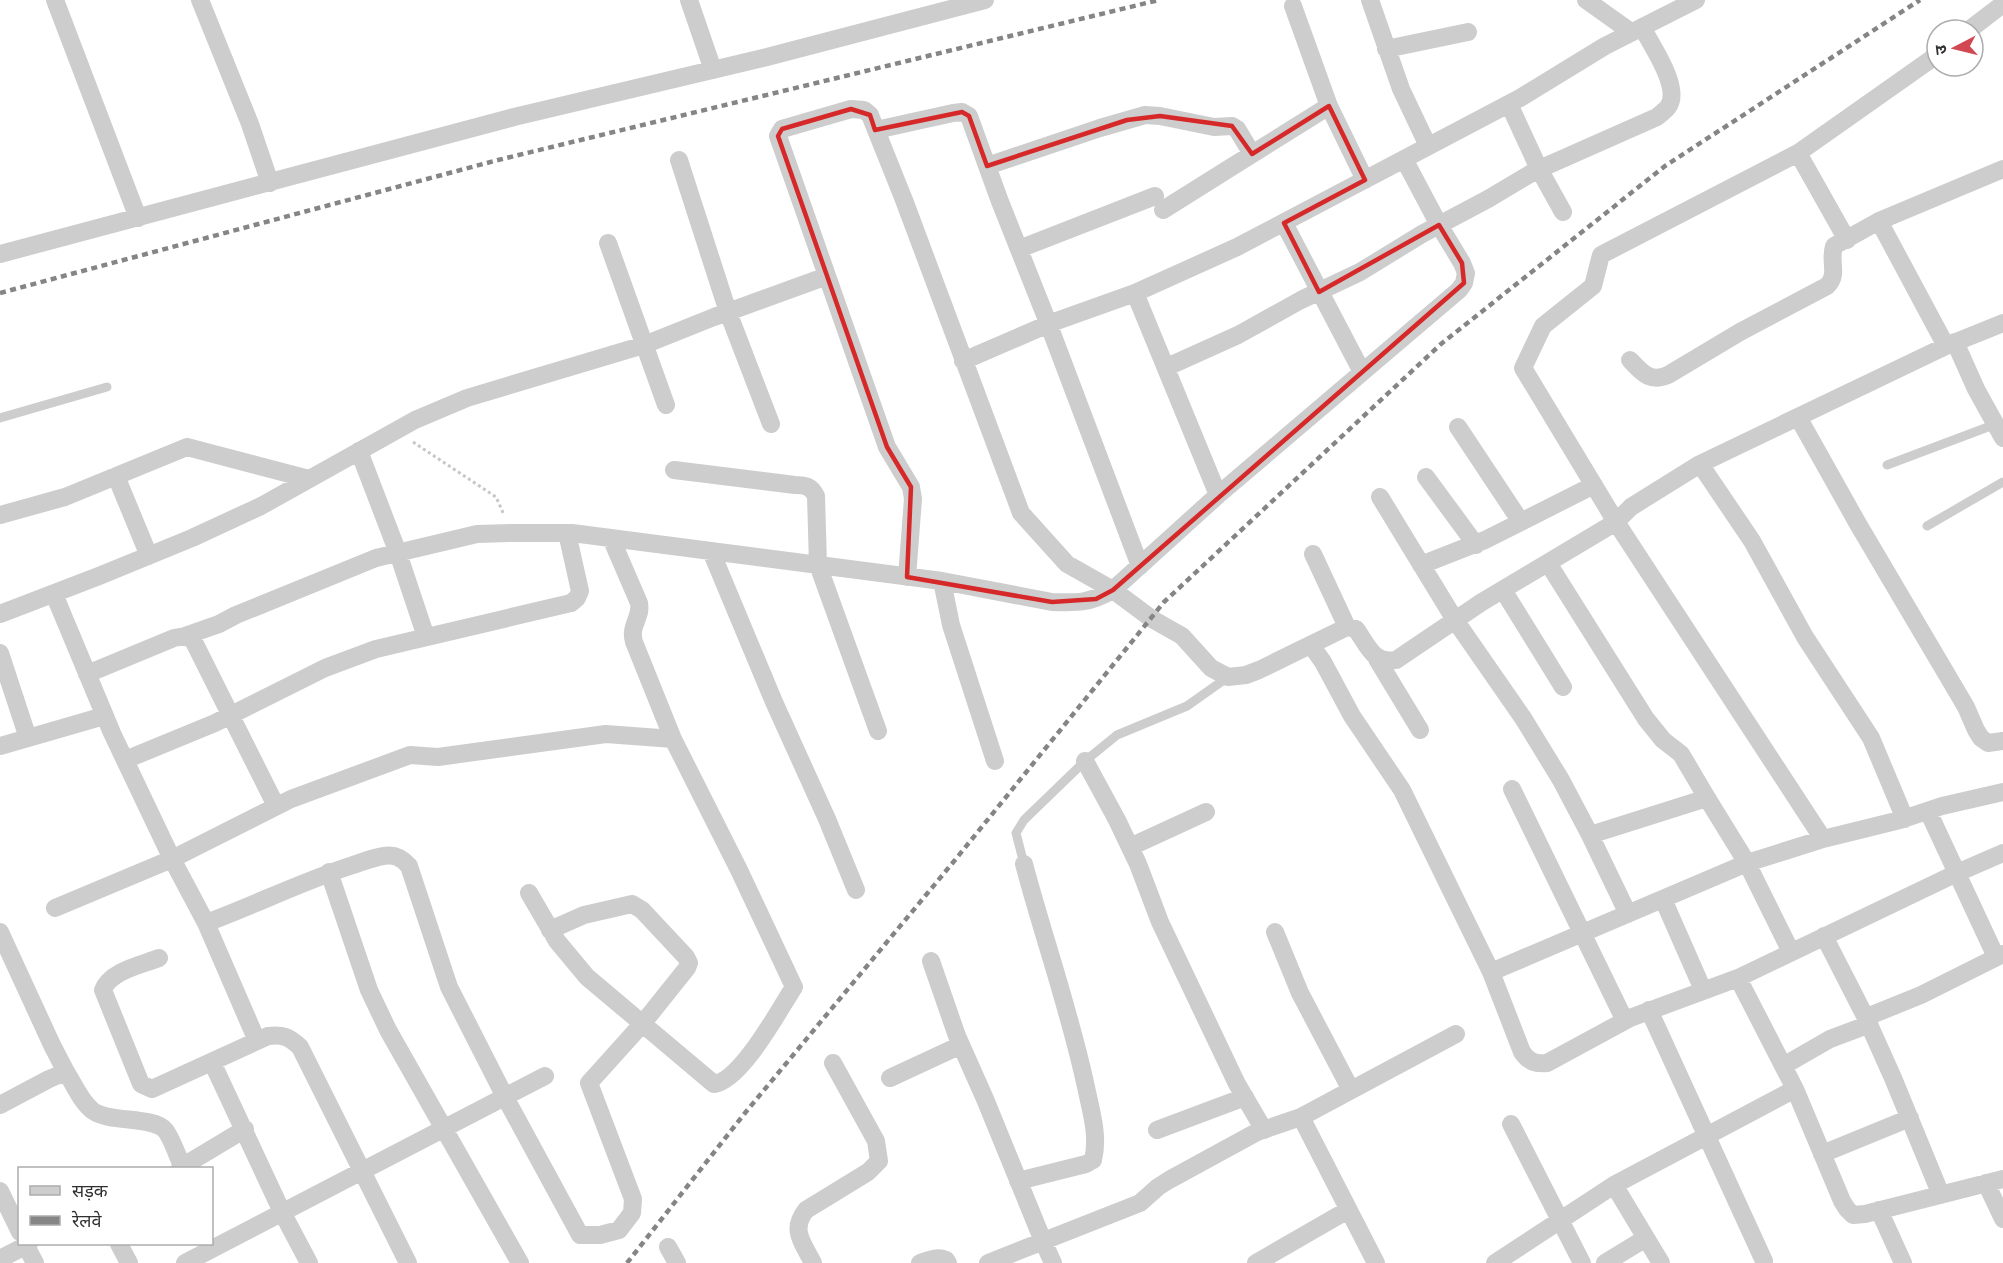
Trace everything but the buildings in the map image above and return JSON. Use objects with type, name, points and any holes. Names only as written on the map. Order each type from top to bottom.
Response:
[{"type":"street","points":[[56,0],[138,218]]},
{"type":"street","points":[[200,0],[250,124],[270,183]]},
{"type":"street","points":[[689,0],[713,69]]},
{"type":"street","points":[[0,254],[514,117],[985,0]]},
{"type":"street","points":[[1370,0],[1401,89],[1428,146]]},
{"type":"street","points":[[1167,367],[1238,335],[1360,272],[1539,169],[1657,117],[1668,107],[1672,95],[1671,83],[1636,30],[1586,0]]},
{"type":"street","points":[[963,361],[1049,324],[1135,293],[1237,247],[1509,104],[1605,46],[1695,0]]},
{"type":"street","points":[[1985,18],[2003,4]]},
{"type":"street","points":[[1293,6],[1329,106],[1365,180]]},
{"type":"street","points":[[1386,49],[1468,32]]},
{"type":"street","points":[[1823,839],[1616,522],[1523,368],[1543,326],[1593,286],[1601,255],[1798,153],[1925,63]]},
{"type":"street","points":[[1509,104],[1539,169],[1563,212]]},
{"type":"street","points":[[1019,249],[1159,203],[1252,154],[1329,106]]},
{"type":"street","points":[[908,577],[913,500],[911,487],[887,447],[778,136],[780,131],[851,109],[864,110],[870,115],[1021,513],[1067,564],[1113,590],[1152,619],[1182,636],[1211,668],[1228,677],[1246,675],[1259,670],[1347,627],[1356,629],[1420,730]]},
{"type":"street","points":[[876,130],[962,112],[969,116],[1140,566]]},
{"type":"street","points":[[987,166],[1145,115],[1214,127],[1233,126],[1238,129],[1252,154]]},
{"type":"street","points":[[1798,153],[1848,240]]},
{"type":"street","points":[[87,674],[174,638],[219,624],[376,558],[477,534],[567,533],[942,581],[1052,602],[1096,599],[1113,590],[1218,495],[1459,290],[1466,273],[1462,263],[1404,159]]},
{"type":"street","points":[[679,160],[728,312],[771,424]]},
{"type":"street","points":[[1630,360],[1645,375],[1652,378],[1659,379],[1668,375],[1740,332],[1827,286],[1833,280],[1834,246],[1879,221],[2003,169]]},
{"type":"street","points":[[1879,221],[1999,431]]},
{"type":"street","points":[[1284,223],[1362,372]]},
{"type":"street","points":[[608,243],[666,405]]},
{"type":"street","points":[[0,614],[192,538],[261,506],[394,430],[467,398],[644,345],[827,276]]},
{"type":"street","points":[[1135,293],[1218,495]]},
{"type":"street","points":[[1377,659],[1396,660],[1455,620],[1616,522],[1631,507],[1701,464],[1950,344],[2003,323]]},
{"type":"street","points":[[1797,417],[1966,706],[1981,738],[1988,743],[2003,741]]},
{"type":"street","points":[[1458,427],[1521,522]]},
{"type":"street","points":[[0,515],[65,496],[187,447],[309,479]]},
{"type":"street","points":[[359,451],[398,553],[426,637]]},
{"type":"street","points":[[1701,464],[1752,541],[1805,637],[1871,738],[1905,819]]},
{"type":"street","points":[[674,470],[804,485],[812,489],[816,496],[818,565],[878,731]]},
{"type":"street","points":[[116,476],[149,556]]},
{"type":"street","points":[[1426,477],[1476,545]]},
{"type":"street","points":[[1421,566],[1476,545],[1593,485]]},
{"type":"street","points":[[1380,498],[1455,620],[1523,718],[1561,780],[1628,914]]},
{"type":"street","points":[[125,760],[230,716],[325,668],[376,649],[572,603],[580,591],[567,533]]},
{"type":"street","points":[[530,894],[550,930],[568,956],[587,977],[714,1084],[722,1083],[749,1057],[794,987],[740,870],[673,739],[634,642],[632,633],[641,611],[611,538]]},
{"type":"street","points":[[711,551],[856,890]]},
{"type":"street","points":[[1313,554],[1347,627]]},
{"type":"street","points":[[1548,563],[1646,719],[1663,740],[1681,754],[1747,863],[1791,952]]},
{"type":"street","points":[[942,581],[951,625],[995,761]]},
{"type":"street","points":[[1503,590],[1563,687]]},
{"type":"street","points":[[54,594],[104,716],[171,859],[206,923],[258,1041]]},
{"type":"street","points":[[185,636],[193,640],[276,806]]},
{"type":"street","points":[[1311,645],[1323,662],[1352,716],[1402,790],[1491,972],[1522,1052],[1527,1060],[1537,1064],[1547,1063],[1649,1010],[1738,978],[2003,853]]},
{"type":"street","points":[[0,652],[28,738]]},
{"type":"street","points":[[0,746],[104,716]]},
{"type":"street","points":[[55,908],[171,859],[291,799],[410,755],[438,757],[606,734],[673,739]]},
{"type":"street","points":[[1085,761],[1118,820],[1160,922],[1245,1097],[1264,1130]]},
{"type":"street","points":[[1512,789],[1625,1021]]},
{"type":"street","points":[[1491,972],[1747,863],[1823,839],[2003,792]]},
{"type":"street","points":[[1590,835],[1707,798]]},
{"type":"street","points":[[1783,1066],[1830,1039],[1862,1027],[1869,1016],[1921,995],[2000,956],[1928,811]]},
{"type":"street","points":[[1130,847],[1206,812]]},
{"type":"street","points":[[206,923],[330,873],[385,856],[397,856],[404,860],[409,866],[449,987],[505,1097],[580,1234],[600,1235],[619,1230],[632,1213],[633,1199],[589,1083],[643,1023],[687,968],[688,963],[686,957],[642,910],[632,904],[584,915],[550,930]]},
{"type":"street","points":[[1018,1181],[1086,1164],[1093,1160],[1096,1147],[1077,1042],[1024,864]]},
{"type":"street","points":[[330,873],[369,990],[387,1030],[520,1263]]},
{"type":"street","points":[[1663,899],[1703,990]]},
{"type":"street","points":[[0,932],[52,1045],[86,1105],[95,1113],[157,1124],[165,1130],[182,1167]]},
{"type":"street","points":[[1275,932],[1300,993],[1351,1090]]},
{"type":"street","points":[[1824,936],[1867,1020],[1941,1196]]},
{"type":"street","points":[[159,958],[112,977],[103,990],[141,1084],[152,1089],[268,1036],[282,1034],[291,1039],[300,1047],[408,1263]]},
{"type":"street","points":[[931,961],[961,1045],[1053,1263]]},
{"type":"street","points":[[1738,978],[1795,1089],[1847,1209],[1853,1215],[1941,1196],[1994,1181],[2003,1219]]},
{"type":"street","points":[[1649,1010],[1764,1262]]},
{"type":"street","points":[[988,1263],[1140,1203],[1169,1180],[1264,1130],[1301,1117],[1456,1034]]},
{"type":"street","points":[[890,1078],[961,1045]]},
{"type":"street","points":[[212,1062],[282,1212],[309,1263]]},
{"type":"street","points":[[813,1263],[799,1235],[799,1218],[806,1210],[868,1172],[879,1161],[876,1141],[833,1063]]},
{"type":"street","points":[[0,1105],[66,1072]]},
{"type":"street","points":[[214,1241],[282,1212],[545,1076]]},
{"type":"street","points":[[1495,1263],[1614,1185],[1795,1089]]},
{"type":"street","points":[[1157,1130],[1245,1097]]},
{"type":"street","points":[[1301,1117],[1376,1263]]},
{"type":"street","points":[[1822,1154],[1910,1118]]},
{"type":"street","points":[[1511,1124],[1582,1263]]},
{"type":"street","points":[[184,1167],[244,1129]]},
{"type":"street","points":[[1614,1185],[1661,1263]]},
{"type":"street","points":[[0,1191],[18,1227]]},
{"type":"street","points":[[1256,1263],[1348,1210]]},
{"type":"street","points":[[1879,1210],[1903,1263]]},
{"type":"street","points":[[1605,1263],[1646,1238]]},
{"type":"street","points":[[0,1259],[19,1245]]},
{"type":"street","points":[[27,1245],[35,1263]]},
{"type":"street","points":[[120,1245],[129,1263]]},
{"type":"street","points":[[185,1263],[209,1245]]},
{"type":"street","points":[[920,1263],[933,1258],[941,1258],[948,1263]]},
{"type":"lane","points":[[0,418],[107,387]]},
{"type":"lane","points":[[1887,465],[1999,431]]},
{"type":"lane","points":[[1927,526],[2003,482]]},
{"type":"lane","points":[[1024,864],[1016,833],[1024,820],[1085,761],[1117,735],[1187,706],[1228,677]]},
{"type":"path","points":[[394,430],[496,497],[512,533]]},
{"type":"highlighted area","points":[[1329,106],[1365,180],[1284,223],[1319,292],[1439,225],[1462,263],[1464,283],[1113,590],[1096,599],[1052,602],[907,577],[911,487],[887,447],[778,136],[782,129],[851,109],[870,115],[875,130],[962,112],[969,116],[987,166],[1127,120],[1160,116],[1232,126],[1252,154]]},
{"type":"railway","points":[[0,293],[498,160],[1159,0]]},
{"type":"railway","points":[[627,1263],[745,1113],[955,860],[1164,602],[1441,344],[1665,166],[1920,0]]}]
